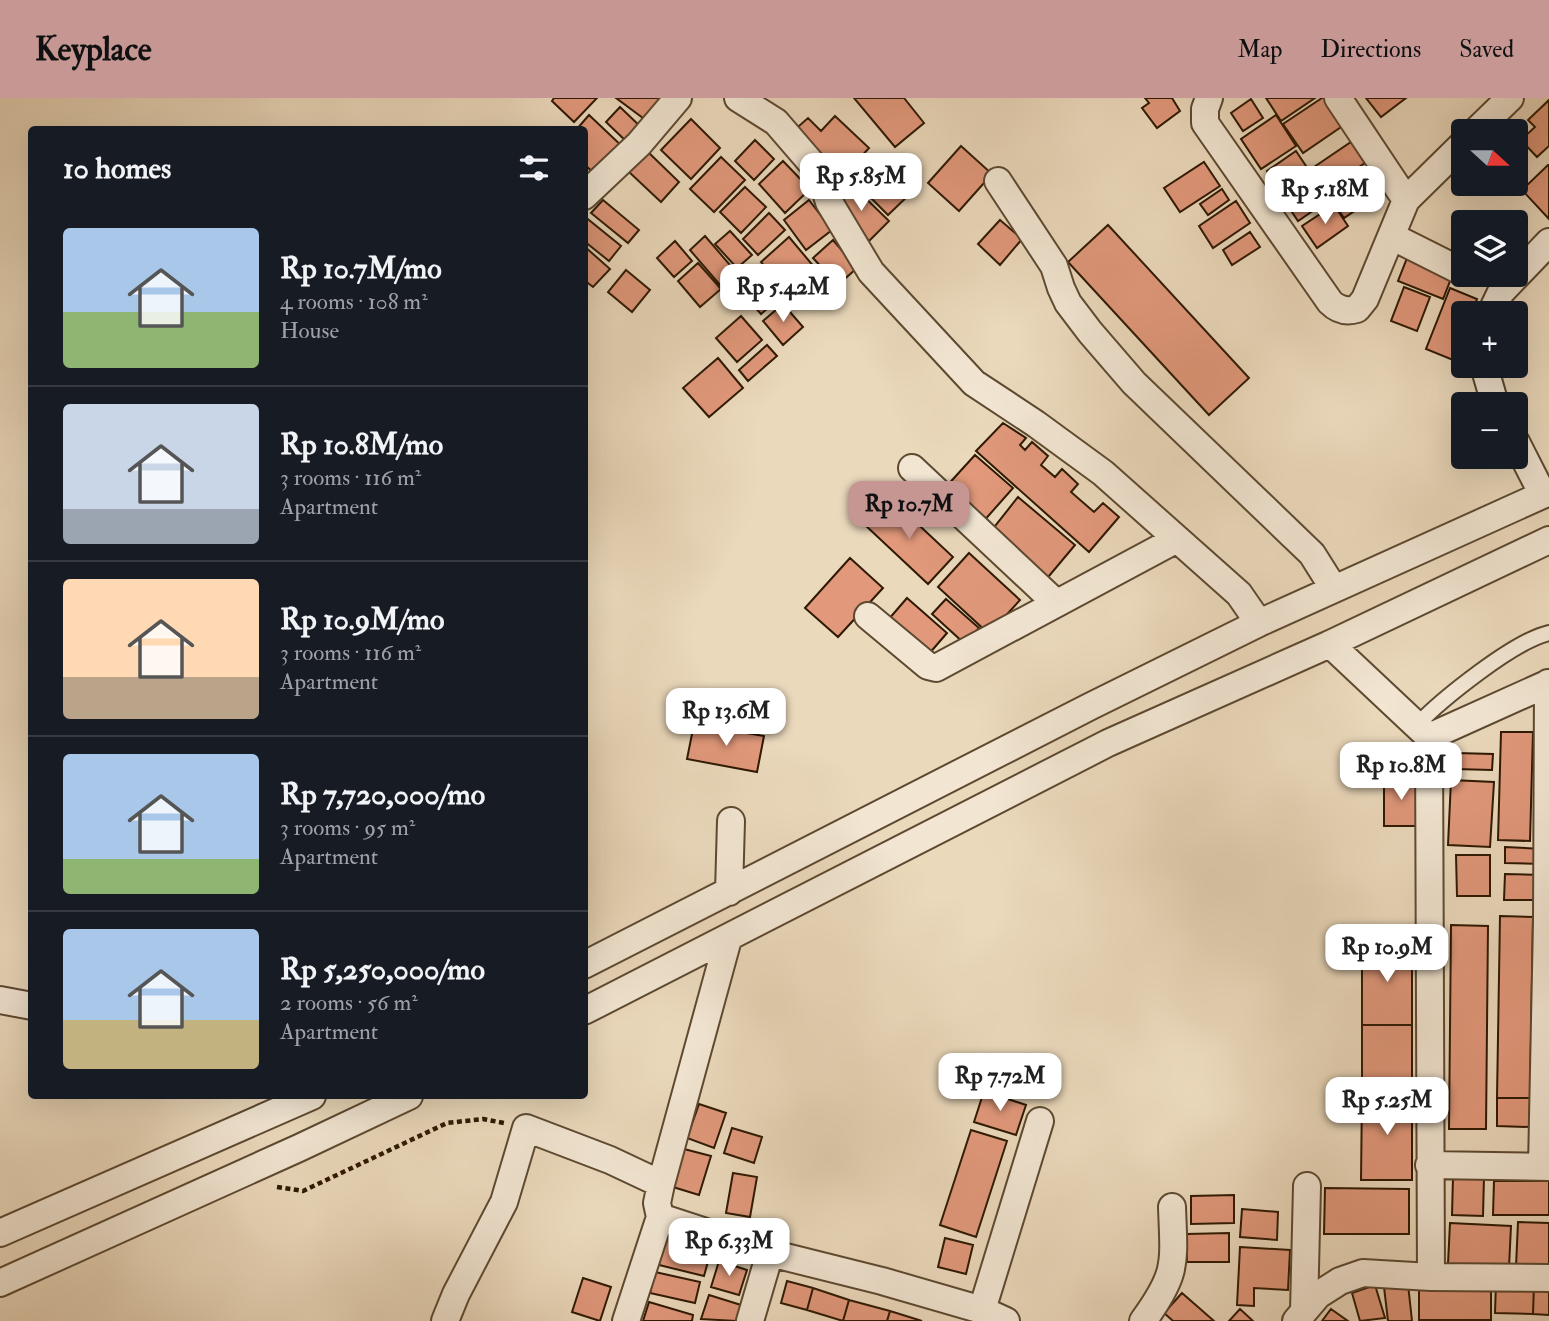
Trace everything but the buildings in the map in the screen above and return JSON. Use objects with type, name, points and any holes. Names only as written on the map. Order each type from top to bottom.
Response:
[{"type":"street","points":[[588,191],[639,144],[678,98]]},
{"type":"street","points":[[738,98],[776,122],[820,173],[829,202],[871,271],[974,383],[1103,473],[1239,594],[1259,623]]},
{"type":"street","points":[[1209,98],[1205,109],[1205,123],[1334,305],[1348,311],[1361,306],[1406,200],[1451,156]]},
{"type":"street","points":[[1338,98],[1406,200]]},
{"type":"street","points":[[1488,119],[1510,98]]},
{"type":"street","points":[[998,181],[1054,266],[1069,303],[1090,332],[1134,383],[1312,554],[1334,589]]},
{"type":"street","points":[[1391,236],[1451,266]]},
{"type":"street","points":[[1497,301],[1549,242]]},
{"type":"street","points":[[1480,287],[1495,301]]},
{"type":"street","points":[[588,963],[1259,623],[1546,494],[1528,463]]},
{"type":"street","points":[[912,468],[1056,603]]},
{"type":"street","points":[[868,616],[928,666],[936,668],[1177,539]]},
{"type":"street","points":[[588,1008],[1108,743],[1330,644],[1549,540]]},
{"type":"street","points":[[1330,644],[1423,731],[1431,1277]]},
{"type":"street","points":[[1423,731],[1549,683],[1546,1167],[1429,1165]]},
{"type":"street","points":[[1091,706],[1108,743]]},
{"type":"street","points":[[729,892],[731,821]]},
{"type":"street","points":[[626,1321],[660,1217],[657,1203],[661,1184],[728,939]]},
{"type":"street","points":[[0,1000],[28,1005]]},
{"type":"street","points":[[0,1233],[302,1099]]},
{"type":"street","points":[[0,1283],[402,1099]]},
{"type":"street","points":[[660,1217],[770,1253],[883,1280],[994,1316],[1040,1121]]},
{"type":"street","points":[[445,1321],[456,1294],[504,1202],[526,1128],[610,1160],[661,1184]]},
{"type":"street","points":[[1300,1316],[1307,1186]]},
{"type":"street","points":[[1143,1321],[1167,1285],[1173,1268],[1172,1207]]},
{"type":"street","points":[[750,1321],[770,1253]]},
{"type":"street","points":[[1300,1316],[1329,1287],[1363,1273],[1431,1277],[1549,1278]]},
{"type":"lane","points":[[1423,731],[1436,705],[1518,647],[1549,633]]},
{"type":"path","points":[[232,1178],[303,1191],[447,1123],[483,1119],[526,1128]]}]
